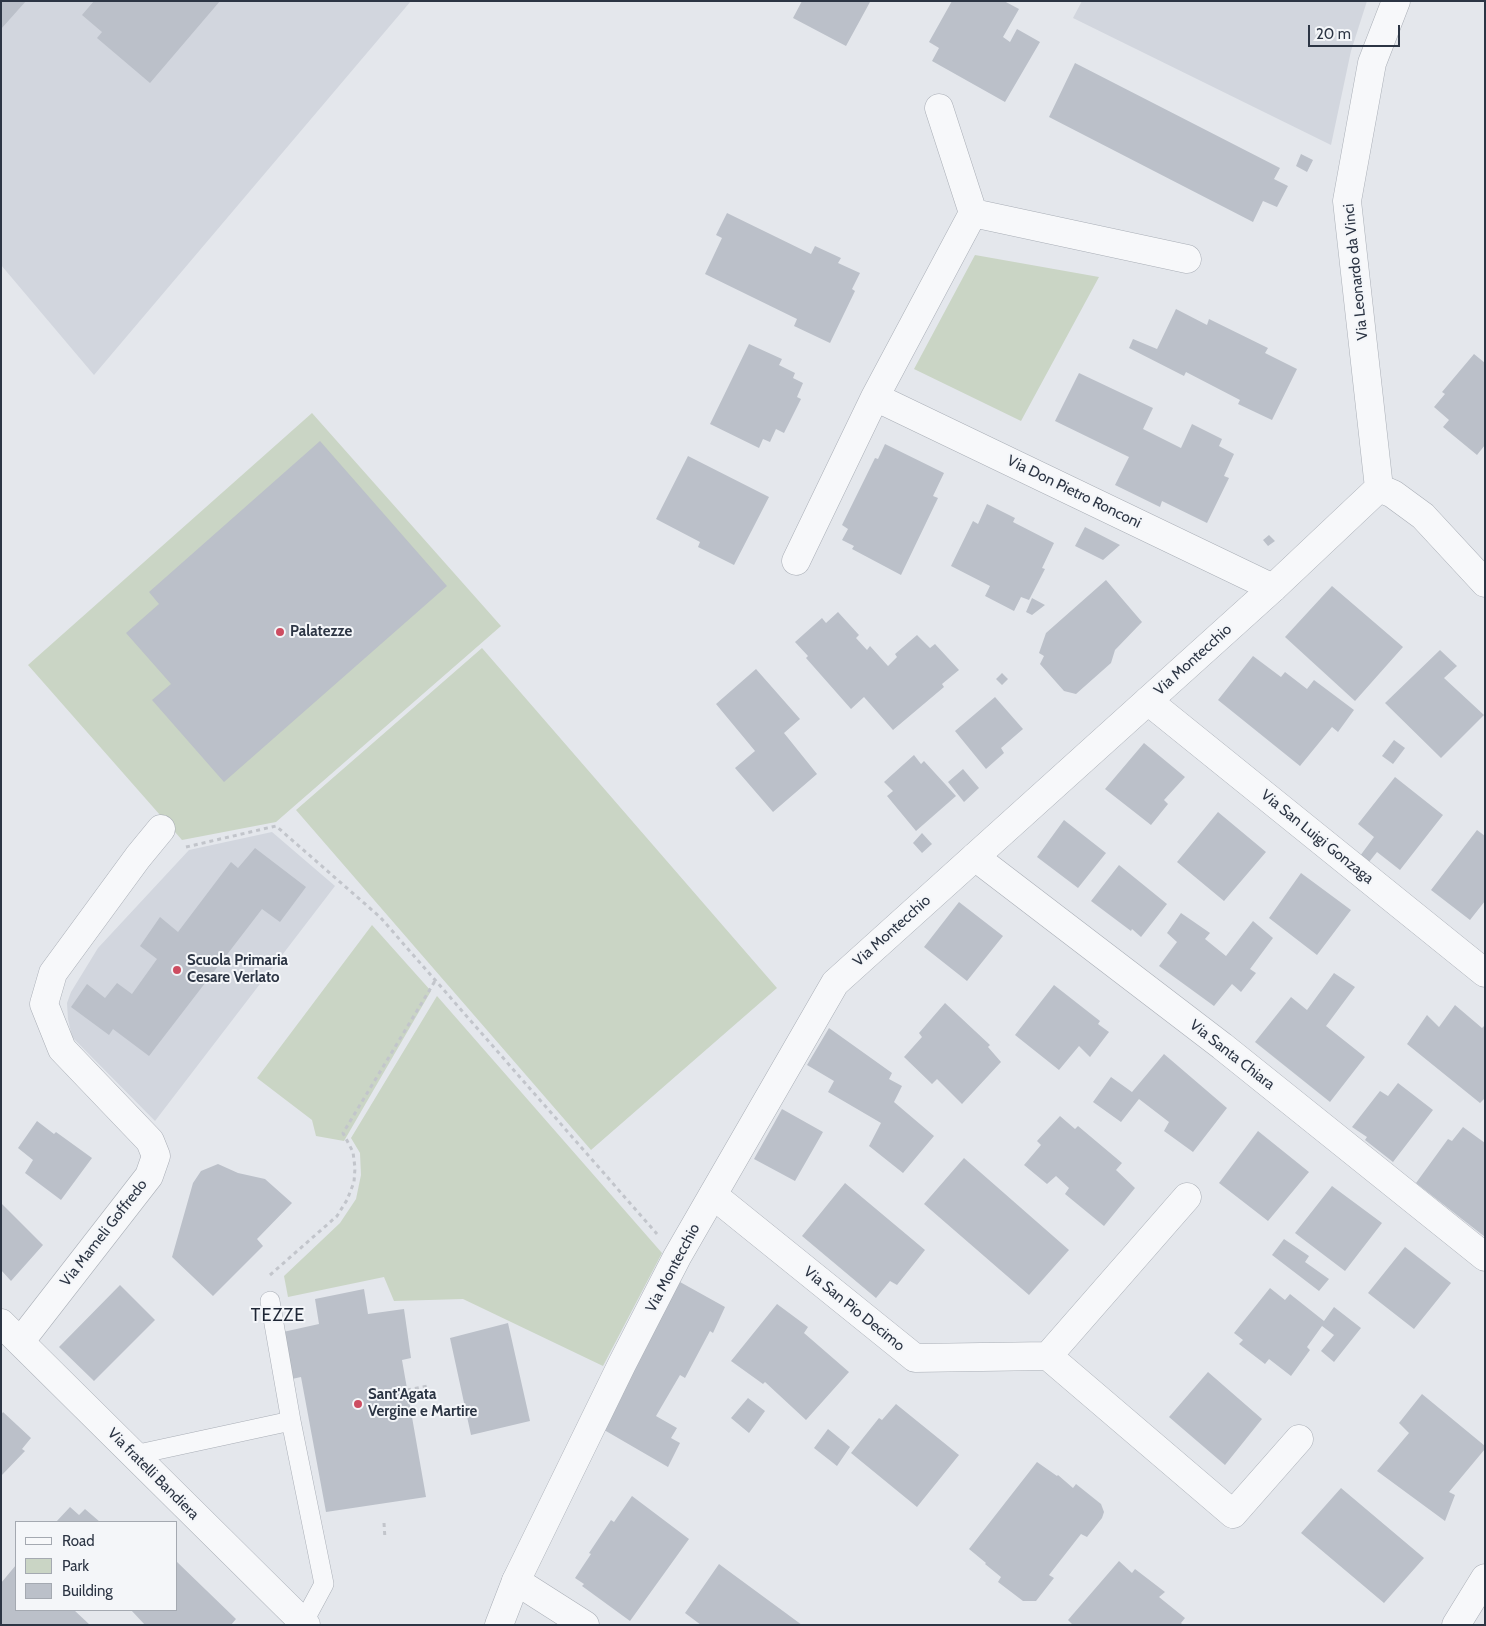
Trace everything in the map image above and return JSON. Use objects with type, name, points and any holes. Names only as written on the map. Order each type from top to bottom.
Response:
[{"type":"street","name":"Via Leonardo da Vinci","points":[[1379,488],[1347,201],[1372,63],[1396,1]]},
{"type":"street","points":[[796,561],[874,397],[973,213],[938,108]]},
{"type":"street","points":[[973,213],[1187,258]]},
{"type":"street","name":"Via Don Pietro Ronconi","points":[[874,397],[1273,588]]},
{"type":"street","points":[[1379,488],[1393,494],[1422,516],[1485,584]]},
{"type":"street","name":"Via Montecchio","points":[[499,1625],[516,1581],[622,1364],[677,1257],[835,983],[1273,588],[1379,488]]},
{"type":"street","name":"Via San Luigi Gonzaga","points":[[1148,701],[1485,973]]},
{"type":"street","name":"Via Mameli Goffredo","points":[[10,1333],[149,1176],[156,1156],[150,1141],[62,1049],[44,1004],[53,973],[138,857],[161,829]]},
{"type":"street","name":"Via Santa Chiara","points":[[975,857],[1214,1040],[1485,1257]]},
{"type":"street","name":"Via San Pio Decimo","points":[[713,1195],[915,1358],[1048,1356]]},
{"type":"street","points":[[1187,1197],[1048,1356],[1233,1514],[1299,1439]]},
{"type":"street","name":"Via fratelli Bandiera","points":[[10,1333],[304,1624]]},
{"type":"street","points":[[1456,1625],[1485,1578]]},
{"type":"street","points":[[516,1581],[585,1625]]},
{"type":"lane","points":[[270,1300],[291,1421],[324,1584],[304,1624]]},
{"type":"lane","points":[[134,1455],[291,1421]]},
{"type":"path","points":[[179,854],[186,846],[276,826],[380,917],[677,1257]]},
{"type":"path","points":[[270,1300],[266,1278],[337,1216],[347,1200],[354,1182],[355,1168],[352,1152],[343,1133],[435,981]]},
{"type":"path","points":[[407,1390],[428,1386]]},
{"type":"path","points":[[384,1523],[385,1539]]},
{"type":"shaded area","points":[[1,1],[411,1],[94,375],[1,265]]},
{"type":"shaded area","points":[[1082,1],[1367,1],[1351,51],[1331,145],[1073,18]]},
{"type":"shaded area","name":"Scuola Primaria Cesare Verlato","points":[[272,832],[335,886],[155,1121],[72,1037],[67,1003],[71,992],[98,948],[189,850]]},
{"type":"green space","points":[[975,255],[1099,277],[1021,421],[914,369]]},
{"type":"green space","name":"Palatezze","points":[[312,413],[501,626],[276,822],[182,840],[28,665]]},
{"type":"green space","points":[[482,648],[777,988],[591,1150],[296,810]]},
{"type":"green space","points":[[372,925],[431,991],[344,1141],[316,1136],[312,1120],[257,1078]]},
{"type":"green space","points":[[437,996],[662,1253],[603,1366],[463,1299],[394,1301],[384,1277],[288,1297],[284,1276],[340,1223],[356,1199],[361,1175],[360,1153],[351,1138]]},
{"type":"building","points":[[1,1],[26,1],[1,29]]},
{"type":"building","points":[[94,1],[220,1],[150,83],[97,38],[102,32],[82,15]]},
{"type":"building","points":[[802,1],[870,2],[846,46],[793,18]]},
{"type":"building","points":[[952,1],[1004,1],[1019,9],[1003,37],[1010,42],[1017,29],[1040,42],[1005,102],[932,61],[939,48],[929,42]]},
{"type":"building","points":[[1075,63],[1280,168],[1274,179],[1288,186],[1277,207],[1263,201],[1253,222],[1049,117]]},
{"type":"building","points":[[1301,154],[1313,160],[1307,172],[1296,166]]},
{"type":"building","points":[[727,213],[811,254],[815,246],[841,258],[838,263],[860,273],[852,289],[855,291],[830,343],[794,326],[797,319],[705,274],[722,238],[716,235]]},
{"type":"building","points":[[1176,309],[1207,325],[1209,319],[1268,348],[1265,353],[1297,369],[1272,420],[1238,404],[1240,400],[1186,372],[1184,376],[1129,348],[1133,339],[1157,349]]},
{"type":"building","points":[[749,344],[782,359],[779,365],[795,373],[793,378],[803,383],[797,397],[801,399],[784,433],[776,429],[770,442],[763,439],[759,448],[710,424]]},
{"type":"building","points":[[1474,354],[1485,363],[1485,445],[1477,455],[1443,427],[1449,420],[1434,407],[1445,394],[1442,392]]},
{"type":"building","points":[[1079,373],[1153,408],[1143,429],[1181,448],[1192,424],[1222,439],[1219,446],[1234,454],[1224,476],[1229,478],[1207,523],[1162,501],[1160,507],[1115,485],[1129,457],[1055,421]]},
{"type":"building","points":[[320,441],[447,586],[224,782],[152,700],[171,684],[126,633],[159,604],[149,592]]},
{"type":"building","points":[[885,444],[944,473],[933,496],[938,498],[901,575],[852,549],[854,546],[842,540],[848,529],[842,525],[875,458],[878,459]]},
{"type":"building","points":[[688,456],[769,497],[734,565],[698,547],[700,542],[656,519]]},
{"type":"building","points":[[987,504],[1015,518],[1013,522],[1054,543],[1042,568],[1045,569],[1029,600],[1021,597],[1014,611],[985,596],[990,586],[951,566],[973,521],[978,524]]},
{"type":"building","points":[[1085,527],[1120,545],[1103,560],[1075,546]]},
{"type":"building","points":[[1269,535],[1275,541],[1268,546],[1263,540]]},
{"type":"building","points":[[1106,580],[1142,622],[1115,650],[1111,663],[1076,694],[1064,691],[1040,664],[1044,656],[1039,653],[1046,633]]},
{"type":"building","points":[[1332,586],[1403,647],[1355,701],[1285,637]]},
{"type":"building","points":[[1032,598],[1045,605],[1032,615],[1026,612]]},
{"type":"building","points":[[838,612],[859,635],[856,638],[867,650],[870,646],[888,666],[897,657],[895,654],[917,635],[930,648],[935,644],[959,670],[942,684],[944,687],[893,730],[864,697],[851,709],[806,658],[808,656],[795,642],[822,618],[826,623]]},
{"type":"building","points":[[1440,650],[1457,666],[1444,678],[1484,715],[1441,758],[1385,703]]},
{"type":"building","points":[[1253,656],[1281,677],[1285,672],[1307,689],[1314,680],[1354,710],[1338,732],[1332,727],[1300,766],[1218,700]]},
{"type":"building","points":[[756,669],[800,719],[784,733],[817,774],[773,812],[735,768],[755,751],[716,704]]},
{"type":"building","points":[[1002,673],[1008,679],[1002,685],[996,679]]},
{"type":"building","points":[[995,697],[1023,729],[1001,748],[1004,753],[986,769],[955,731]]},
{"type":"building","points":[[1394,740],[1405,748],[1393,764],[1382,756]]},
{"type":"building","points":[[1144,743],[1185,777],[1164,800],[1168,804],[1151,825],[1105,789]]},
{"type":"building","points":[[914,755],[921,764],[924,761],[956,796],[916,831],[887,796],[893,791],[884,782]]},
{"type":"building","points":[[963,769],[979,788],[964,802],[948,782]]},
{"type":"building","points":[[1395,777],[1443,815],[1400,870],[1377,852],[1365,867],[1357,860],[1374,837],[1358,824]]},
{"type":"building","points":[[1218,812],[1266,852],[1224,901],[1177,862]]},
{"type":"building","points":[[1064,820],[1106,853],[1078,888],[1037,857]]},
{"type":"building","points":[[1477,830],[1485,836],[1485,901],[1470,920],[1431,890]]},
{"type":"building","points":[[922,833],[932,844],[922,853],[913,843]]},
{"type":"building","points":[[255,848],[306,887],[280,922],[262,909],[149,1056],[113,1029],[109,1035],[71,1007],[87,984],[105,998],[117,983],[132,994],[157,959],[140,946],[160,917],[178,932],[231,862],[238,868]]},
{"type":"building","points":[[1119,865],[1167,904],[1141,937],[1091,901]]},
{"type":"building","points":[[1301,873],[1351,910],[1317,955],[1269,918]]},
{"type":"building","points":[[959,902],[1003,936],[967,981],[924,947]]},
{"type":"building","points":[[1181,913],[1210,933],[1205,939],[1226,956],[1253,921],[1273,938],[1250,969],[1256,973],[1241,992],[1232,984],[1214,1006],[1159,966],[1177,942],[1167,933]]},
{"type":"building","points":[[1334,973],[1355,987],[1326,1026],[1365,1057],[1330,1102],[1255,1042],[1291,997],[1307,1010]]},
{"type":"building","points":[[1054,985],[1100,1021],[1098,1024],[1109,1032],[1090,1057],[1079,1046],[1059,1070],[1015,1035]]},
{"type":"building","points":[[945,1003],[990,1045],[988,1047],[1001,1062],[962,1104],[937,1079],[932,1084],[904,1057],[922,1037],[919,1033]]},
{"type":"building","points":[[1455,1005],[1482,1028],[1485,1025],[1485,1098],[1480,1103],[1407,1044],[1427,1015],[1439,1027]]},
{"type":"building","points":[[829,1028],[892,1073],[889,1079],[902,1086],[894,1102],[934,1136],[903,1173],[869,1146],[881,1123],[828,1092],[834,1081],[807,1065]]},
{"type":"building","points":[[1164,1054],[1227,1108],[1193,1152],[1164,1131],[1169,1122],[1139,1099],[1121,1122],[1093,1102],[1111,1077],[1132,1092]]},
{"type":"building","points":[[1398,1083],[1433,1110],[1393,1162],[1365,1140],[1367,1137],[1352,1127],[1380,1091],[1388,1096]]},
{"type":"building","points":[[782,1109],[823,1132],[795,1181],[754,1159]]},
{"type":"building","points":[[1060,1116],[1075,1129],[1078,1126],[1122,1163],[1116,1170],[1135,1188],[1104,1226],[1065,1194],[1069,1188],[1056,1176],[1047,1184],[1024,1165],[1041,1145],[1037,1141]]},
{"type":"building","points":[[37,1121],[92,1158],[61,1200],[25,1173],[33,1160],[18,1148]]},
{"type":"building","points":[[1463,1127],[1485,1143],[1485,1237],[1416,1183],[1448,1139],[1452,1141]]},
{"type":"building","points":[[1258,1131],[1309,1172],[1268,1221],[1219,1183]]},
{"type":"building","points":[[964,1158],[1069,1250],[1029,1295],[924,1204]]},
{"type":"building","points":[[218,1164],[238,1173],[265,1179],[292,1203],[257,1239],[263,1246],[213,1296],[172,1257],[193,1183],[201,1171]]},
{"type":"building","points":[[845,1183],[925,1250],[897,1285],[890,1281],[876,1298],[802,1236]]},
{"type":"building","points":[[1332,1186],[1382,1223],[1345,1271],[1295,1233]]},
{"type":"building","points":[[1,1203],[43,1245],[11,1281],[1,1270]]},
{"type":"building","points":[[1284,1239],[1309,1256],[1305,1262],[1329,1279],[1319,1291],[1272,1255]]},
{"type":"building","points":[[1405,1247],[1451,1283],[1414,1329],[1368,1293]]},
{"type":"building","points":[[680,1282],[725,1307],[713,1333],[710,1331],[685,1378],[680,1375],[656,1416],[677,1428],[671,1438],[680,1443],[668,1467],[599,1427]]},
{"type":"building","points":[[120,1285],[155,1320],[94,1381],[59,1347]]},
{"type":"building","points":[[1270,1288],[1285,1300],[1290,1294],[1324,1321],[1334,1307],[1361,1328],[1334,1362],[1321,1351],[1334,1335],[1322,1326],[1307,1347],[1310,1350],[1291,1376],[1269,1359],[1265,1364],[1239,1344],[1243,1340],[1234,1333]]},
{"type":"building","name":"Sant'Agata Vergine e Martire","points":[[364,1289],[368,1314],[404,1309],[411,1358],[402,1360],[426,1497],[326,1512],[301,1377],[292,1379],[283,1332],[319,1324],[315,1299]]},
{"type":"building","points":[[777,1304],[808,1327],[804,1333],[849,1372],[806,1420],[765,1382],[763,1384],[731,1361]]},
{"type":"building","points":[[508,1323],[530,1421],[471,1435],[450,1338]]},
{"type":"building","points":[[1208,1372],[1262,1419],[1225,1465],[1169,1417]]},
{"type":"building","points":[[1422,1394],[1485,1446],[1485,1449],[1449,1492],[1455,1495],[1445,1521],[1377,1471],[1409,1433],[1399,1423]]},
{"type":"building","points":[[748,1398],[765,1411],[749,1433],[731,1418]]},
{"type":"building","points":[[896,1404],[959,1455],[917,1507],[851,1453],[879,1418],[882,1420]]},
{"type":"building","points":[[3,1412],[31,1438],[22,1449],[25,1451],[1,1476],[1,1415]]},
{"type":"building","points":[[828,1429],[850,1447],[837,1466],[814,1448]]},
{"type":"building","points":[[1037,1462],[1058,1475],[1073,1488],[1076,1484],[1101,1504],[1104,1512],[1102,1518],[1087,1537],[1081,1534],[1049,1575],[1054,1578],[1036,1601],[1023,1601],[998,1582],[1001,1577],[969,1549]]},
{"type":"building","points":[[1341,1488],[1424,1558],[1384,1603],[1301,1533]]},
{"type":"building","points":[[632,1496],[689,1539],[630,1621],[582,1586],[584,1584],[575,1578],[611,1520],[614,1522]]},
{"type":"building","points":[[70,1507],[79,1515],[85,1509],[99,1521],[57,1521]]},
{"type":"building","points":[[1119,1561],[1132,1573],[1135,1569],[1165,1592],[1159,1597],[1185,1618],[1181,1623],[1183,1625],[1073,1625],[1068,1620]]},
{"type":"building","points":[[178,1563],[236,1619],[231,1625],[145,1625],[132,1611],[178,1611]]},
{"type":"building","points":[[719,1564],[802,1625],[701,1625],[685,1613]]},
{"type":"building","points":[[15,1566],[15,1611],[75,1611],[90,1625],[1,1625],[1,1583]]},
{"type":"place","name":"Palatezze","points":[[280,632]]},
{"type":"place","name":"Scuola Primaria Cesare Verlato","points":[[177,970]]},
{"type":"place","name":"Sant'Agata Vergine e Martire","points":[[358,1404]]},
{"type":"district","name":"TEZZE","points":[[278,1316]]}]
